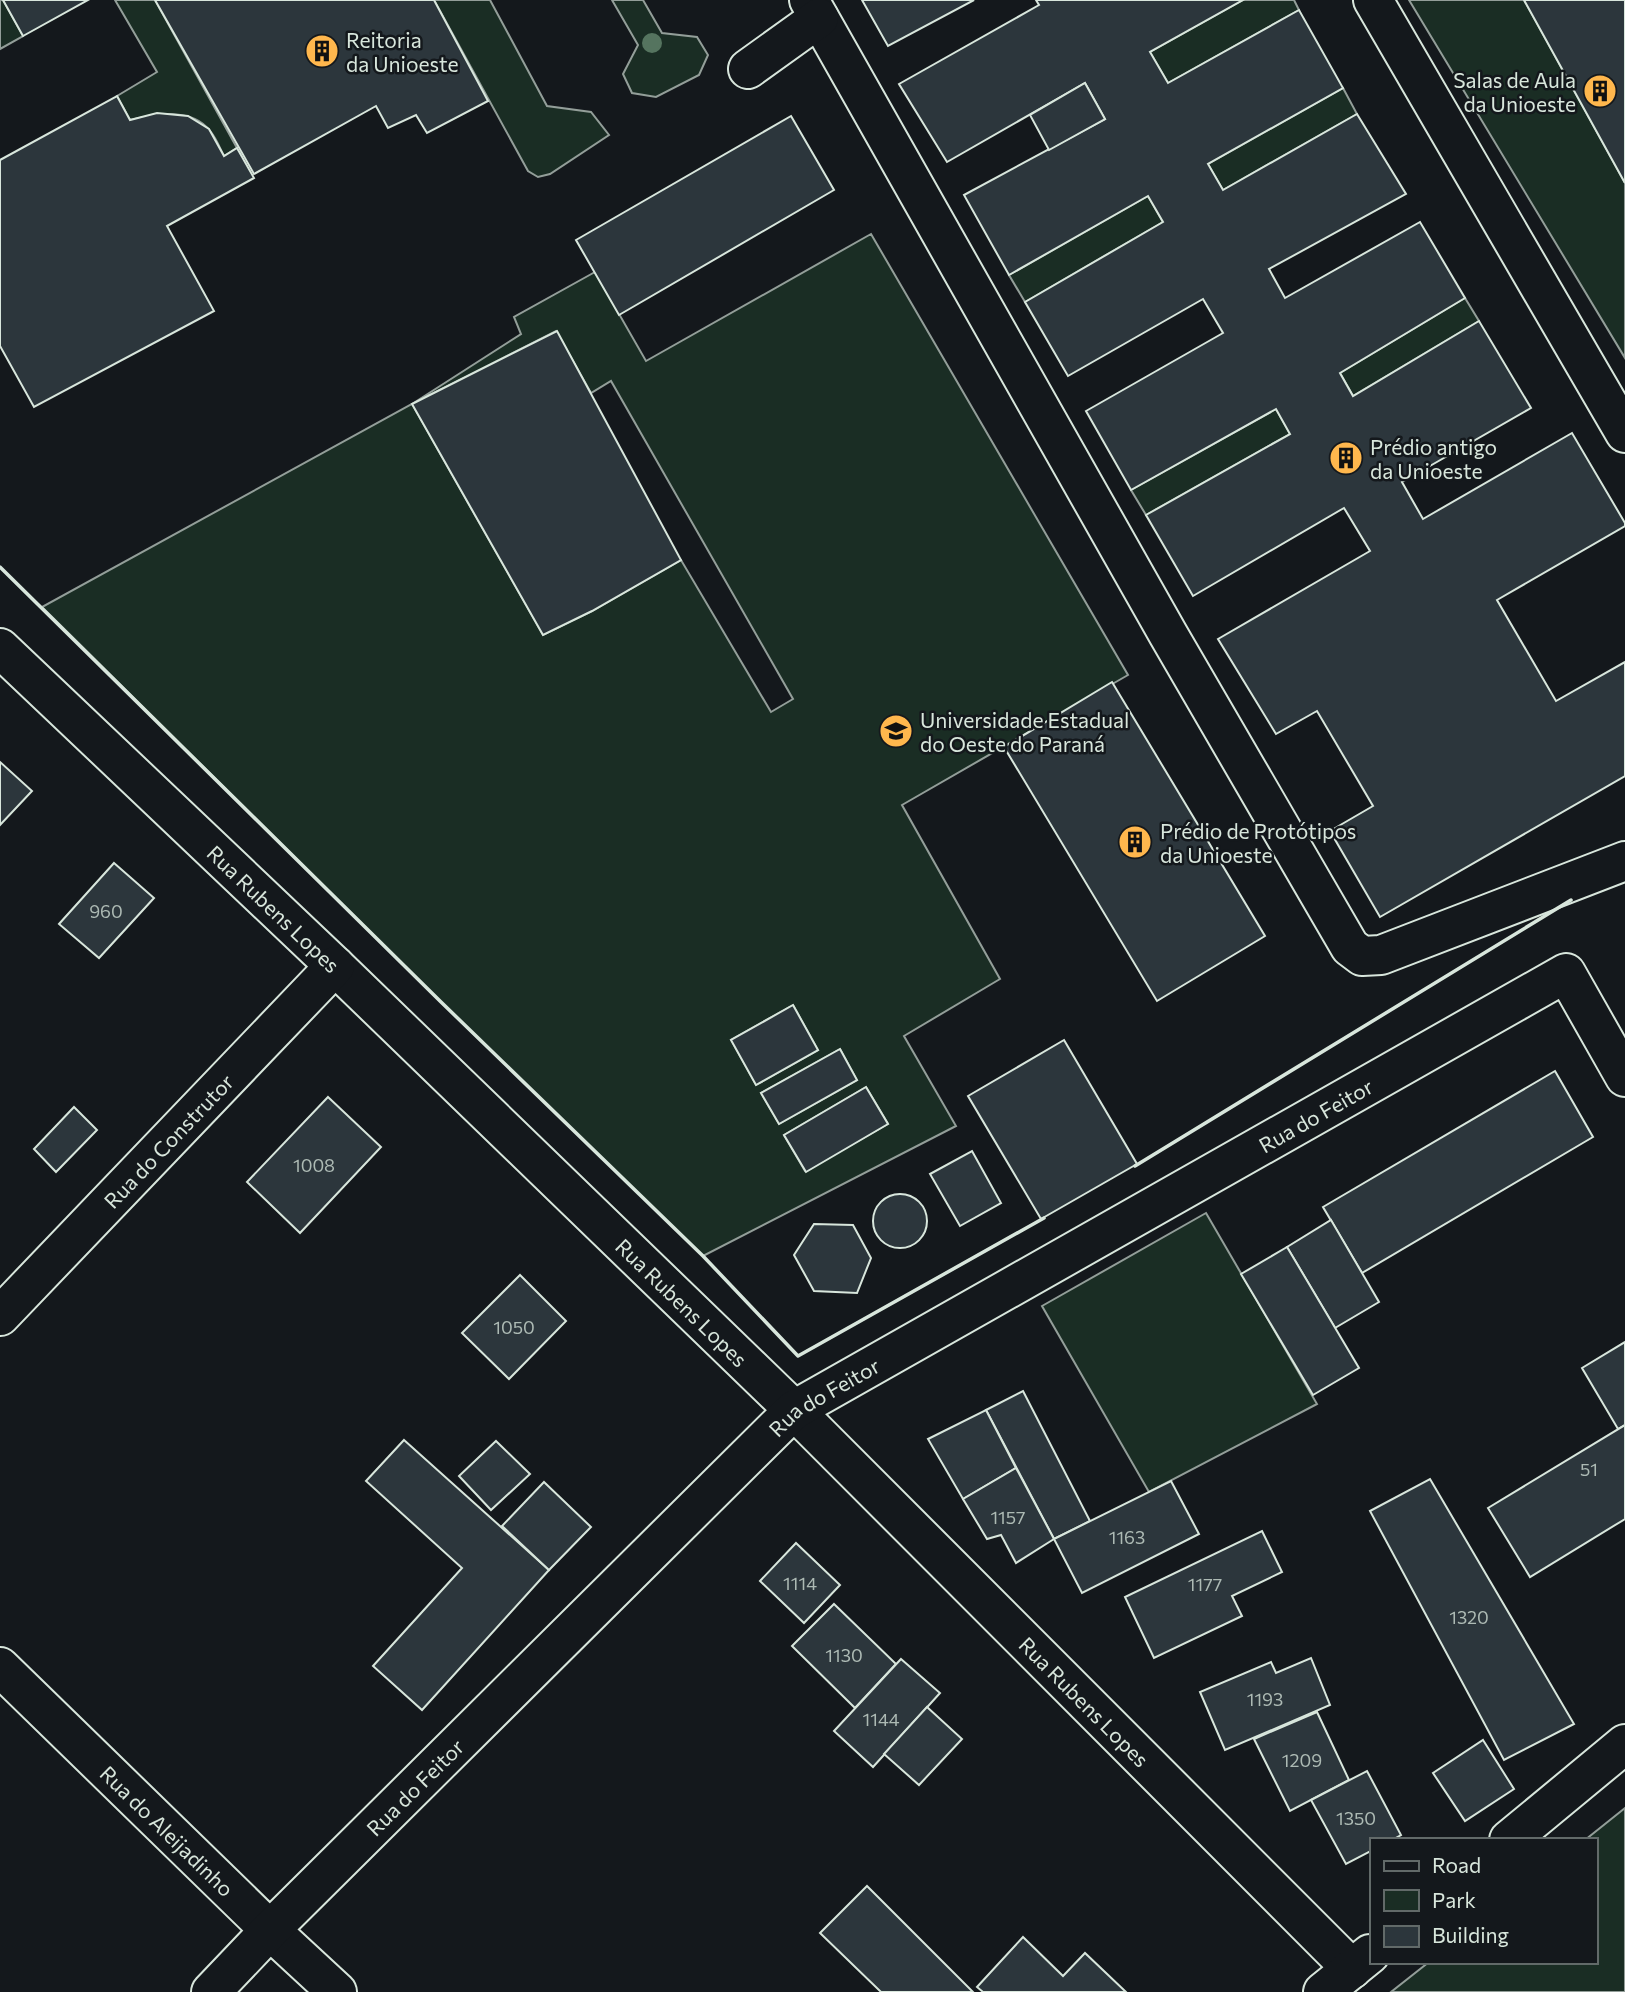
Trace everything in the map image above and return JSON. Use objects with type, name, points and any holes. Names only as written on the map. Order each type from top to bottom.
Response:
[{"type":"street","points":[[1373,0],[1625,433]]},
{"type":"street","points":[[748,69],[814,9],[1161,622],[1350,947],[1362,956],[1381,955],[1625,861]]},
{"type":"street","name":"Rua Rubens Lopes","points":[[0,648],[335,965],[794,1410],[1349,1972]]},
{"type":"street","name":"Rua do Construtor","points":[[0,1316],[335,965]]},
{"type":"street","name":"Rua do Feitor","points":[[211,1992],[270,1930],[794,1410],[1566,973],[1625,1077]]},
{"type":"street","name":"Rua do Aleijadinho","points":[[0,1667],[337,1992]]},
{"type":"street","points":[[1511,1838],[1625,1744]]},
{"type":"green space","points":[[0,0],[3,0],[23,36],[0,49]]},
{"type":"green space","points":[[115,0],[155,0],[237,148],[224,156],[210,131],[202,123],[183,115],[130,120],[117,96],[157,72]]},
{"type":"green space","points":[[434,0],[490,0],[547,106],[591,112],[609,135],[550,174],[538,177],[528,171]]},
{"type":"green space","points":[[612,0],[643,0],[662,33],[697,37],[708,55],[699,75],[656,97],[632,93],[623,74],[638,45]]},
{"type":"green space","points":[[1243,0],[1294,0],[1299,10],[1168,83],[1150,52]]},
{"type":"green space","points":[[1409,0],[1524,0],[1625,183],[1625,358]]},
{"type":"green space","points":[[1343,88],[1357,114],[1223,190],[1208,164]]},
{"type":"green space","points":[[1148,196],[1163,222],[1025,302],[1009,275]]},
{"type":"green space","points":[[871,234],[1128,675],[902,805],[1000,979],[904,1036],[956,1126],[703,1256],[441,1002],[42,607],[412,404],[521,334],[514,317],[595,272],[646,361]],"holes":[[[556,331],[591,393],[611,381],[793,699],[771,712],[681,560],[592,611],[543,635],[412,404]],[[793,1005],[818,1050],[756,1085],[731,1040]],[[840,1049],[857,1080],[779,1124],[761,1093]],[[866,1087],[888,1124],[805,1171],[784,1135]]]},
{"type":"green space","points":[[1465,298],[1479,321],[1353,396],[1340,373]]},
{"type":"green space","points":[[1276,409],[1290,434],[1146,515],[1131,490]]},
{"type":"green space","points":[[1206,1213],[1317,1404],[1149,1492],[1042,1306]]},
{"type":"green space","points":[[1625,1808],[1625,1992],[1391,1992],[1426,1964],[1597,1964],[1597,1838],[1588,1838]]},
{"type":"building","points":[[3,0],[88,0],[23,36]]},
{"type":"building","name":"Reitoria da Unioeste","points":[[155,0],[434,0],[488,101],[427,133],[416,115],[388,128],[376,106],[254,174]]},
{"type":"building","points":[[862,0],[974,0],[888,46]]},
{"type":"building","name":"Prédio antigo da Unioeste","points":[[1036,0],[1243,0],[1150,52],[1168,83],[1299,10],[1343,88],[1208,164],[1223,190],[1357,114],[1406,194],[1269,269],[1285,298],[1420,222],[1465,298],[1340,373],[1353,396],[1479,321],[1531,408],[1402,482],[1423,519],[1572,433],[1625,523],[1625,526],[1497,600],[1556,701],[1625,662],[1625,776],[1380,917],[1330,831],[1373,806],[1317,711],[1276,734],[1218,639],[1370,551],[1344,508],[1193,596],[1146,515],[1290,434],[1276,409],[1131,490],[1086,411],[1223,333],[1203,299],[1068,376],[1025,302],[1163,222],[1148,196],[1009,275],[964,195],[1105,119],[1085,83],[947,162],[899,84],[1039,5]]},
{"type":"building","name":"Salas de Aula da Unioeste","points":[[1524,0],[1625,0],[1625,183]]},
{"type":"building","points":[[1085,83],[1105,119],[1049,150],[1030,115]]},
{"type":"building","points":[[117,96],[130,120],[157,113],[188,116],[209,129],[224,156],[237,148],[254,178],[167,226],[214,311],[34,407],[0,346],[0,160]]},
{"type":"building","points":[[791,116],[834,190],[619,315],[576,240]]},
{"type":"building","points":[[557,331],[681,560],[592,611],[543,635],[412,404]]},
{"type":"building","name":"Prédio de Protótipos da Unioeste","points":[[1112,682],[1265,936],[1157,1001],[1004,747]]},
{"type":"building","points":[[0,762],[32,791],[0,825]]},
{"type":"building","points":[[114,863],[154,898],[99,958],[59,924]]},
{"type":"building","points":[[793,1005],[818,1050],[756,1085],[731,1040]]},
{"type":"building","points":[[1064,1040],[1137,1164],[1041,1219],[968,1096]]},
{"type":"building","points":[[840,1049],[857,1080],[779,1124],[761,1093]]},
{"type":"building","points":[[1555,1071],[1593,1137],[1362,1273],[1323,1207]]},
{"type":"building","points":[[866,1087],[888,1124],[806,1172],[784,1135]]},
{"type":"building","points":[[328,1097],[381,1147],[300,1233],[247,1182]]},
{"type":"building","points":[[74,1107],[97,1130],[56,1172],[34,1149]]},
{"type":"building","points":[[972,1151],[1001,1203],[960,1226],[930,1174]]},
{"type":"building","points":[[900,1194],[919,1202],[927,1221],[919,1240],[900,1248],[881,1240],[873,1221],[881,1202]]},
{"type":"building","points":[[1331,1220],[1379,1302],[1335,1328],[1287,1247]]},
{"type":"building","points":[[814,1224],[853,1225],[871,1258],[857,1293],[814,1291],[794,1255]]},
{"type":"building","points":[[1287,1247],[1359,1368],[1313,1395],[1241,1274]]},
{"type":"building","points":[[520,1275],[566,1321],[509,1379],[462,1333]]},
{"type":"building","points":[[1625,1342],[1625,1425],[1618,1429],[1582,1368]]},
{"type":"building","points":[[1023,1391],[1090,1521],[1054,1539],[986,1410]]},
{"type":"building","points":[[986,1410],[1016,1468],[963,1499],[928,1439]]},
{"type":"building","points":[[1625,1425],[1625,1519],[1530,1577],[1488,1508]]},
{"type":"building","points":[[404,1440],[549,1570],[422,1710],[373,1666],[462,1568],[366,1481]]},
{"type":"building","points":[[496,1441],[530,1474],[491,1510],[459,1476]]},
{"type":"building","points":[[1016,1468],[1054,1539],[1016,1563],[1001,1535],[987,1539],[963,1499]]},
{"type":"building","points":[[1430,1479],[1574,1724],[1504,1760],[1370,1511]]},
{"type":"building","points":[[1171,1481],[1199,1534],[1082,1593],[1054,1539]]},
{"type":"building","points":[[544,1482],[591,1527],[549,1570],[502,1526]]},
{"type":"building","points":[[1262,1531],[1282,1572],[1232,1596],[1242,1616],[1154,1658],[1125,1597]]},
{"type":"building","points":[[796,1543],[840,1585],[804,1623],[760,1581]]},
{"type":"building","points":[[834,1604],[896,1664],[855,1708],[792,1646]]},
{"type":"building","points":[[1311,1658],[1330,1705],[1225,1750],[1200,1692],[1271,1662],[1276,1673]]},
{"type":"building","points":[[901,1659],[940,1693],[873,1767],[834,1731]]},
{"type":"building","points":[[927,1707],[962,1739],[919,1785],[884,1754]]},
{"type":"building","points":[[1317,1712],[1349,1780],[1290,1811],[1254,1739]]},
{"type":"building","points":[[1483,1740],[1514,1789],[1465,1821],[1433,1773]]},
{"type":"building","points":[[1367,1771],[1401,1835],[1396,1838],[1370,1838],[1370,1852],[1346,1864],[1311,1800]]},
{"type":"building","points":[[867,1886],[973,1992],[881,1992],[820,1933]]},
{"type":"building","points":[[1023,1937],[1063,1976],[1085,1953],[1126,1992],[983,1992],[977,1987]]},
{"type":"wall","points":[[0,567],[703,1256],[798,1356],[1044,1218]]},
{"type":"wall","points":[[1135,1166],[1571,900]]},
{"type":"place","name":"Reitoria da Unioeste","points":[[322,51]]},
{"type":"place","name":"Salas de Aula da Unioeste","points":[[1600,91]]},
{"type":"place","name":"Prédio antigo da Unioeste","points":[[1346,458]]},
{"type":"place","name":"Universidade Estadual do Oeste do Paraná","points":[[896,731]]},
{"type":"place","name":"Prédio de Protótipos da Unioeste","points":[[1135,842]]}]
